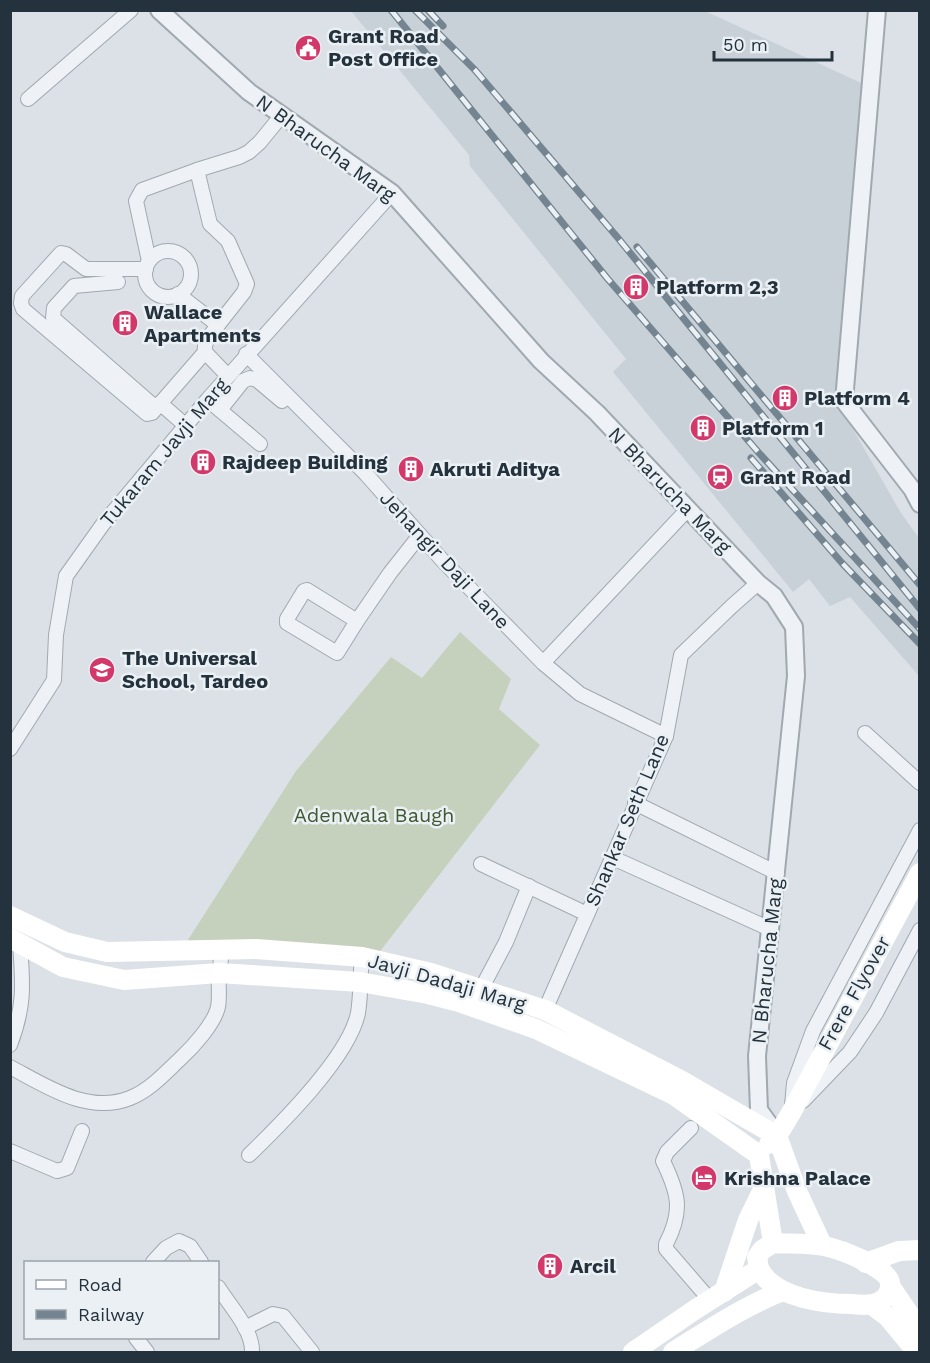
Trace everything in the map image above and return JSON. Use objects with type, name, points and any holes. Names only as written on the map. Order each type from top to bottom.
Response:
[{"type":"main road","name":"Frere Flyover","points":[[759,1155],[777,1136],[791,1113],[920,873]]},
{"type":"main road","name":"Javji Dadaji Marg","points":[[10,916],[65,942],[107,952],[223,948],[362,957],[430,973],[545,1010],[682,1081],[777,1136]]},
{"type":"main road","name":"Javji Dadaji Marg","points":[[15,940],[63,967],[124,980],[219,973],[360,982],[428,994],[474,1006],[536,1029],[674,1095],[759,1155]]},
{"type":"main road","points":[[400,989],[403,968]]},
{"type":"main road","points":[[777,1136],[797,1191],[822,1245]]},
{"type":"main road","points":[[759,1155],[773,1243]]},
{"type":"main road","points":[[717,1296],[741,1245],[748,1220],[764,1187]]},
{"type":"main road","points":[[890,1286],[888,1295],[872,1305],[838,1304],[804,1299],[783,1291],[770,1281],[759,1269],[757,1257],[762,1250],[773,1243],[822,1245],[840,1250],[881,1271],[888,1278],[890,1286],[920,1330]]},
{"type":"main road","points":[[866,1263],[899,1251],[920,1250]]},
{"type":"main road","points":[[633,1353],[759,1269]]},
{"type":"main road","points":[[673,1353],[719,1323],[783,1291]]},
{"type":"main road","points":[[872,1305],[888,1317],[917,1353]]},
{"type":"street","points":[[28,99],[130,10]]},
{"type":"street","name":"N Bharucha Marg","points":[[159,10],[249,92],[392,193],[541,361],[597,413],[758,583],[774,596],[794,627],[796,676],[757,1056],[759,1110],[777,1136]]},
{"type":"street","points":[[877,10],[844,401],[912,489],[920,504]]},
{"type":"street","points":[[197,170],[210,224],[228,241],[247,284],[244,292],[205,343],[205,352],[149,414],[143,413],[23,309],[22,296],[61,253],[66,254],[86,269],[148,265],[161,252],[171,250],[187,259],[190,267],[189,284],[178,294],[167,297],[159,295],[147,283],[148,265],[137,196],[142,190],[197,170],[239,157],[249,152],[282,115]]},
{"type":"street","name":"Tukaram Javji Marg","points":[[10,749],[54,680],[56,635],[66,576],[103,524],[185,425],[392,193]]},
{"type":"street","points":[[118,282],[74,286],[54,308],[53,318],[185,425]]},
{"type":"street","points":[[178,294],[218,325]]},
{"type":"street","points":[[205,352],[228,376]]},
{"type":"street","points":[[246,354],[250,378]]},
{"type":"street","name":"Jehangir Daji Lane","points":[[246,354],[365,473],[420,535],[543,663],[580,694],[666,736]]},
{"type":"street","points":[[220,410],[243,381],[250,378],[257,380],[283,402],[291,398]]},
{"type":"street","points":[[208,399],[260,444]]},
{"type":"street","points":[[543,663],[688,509]]},
{"type":"street","points":[[357,621],[305,590],[286,621],[335,653],[338,652],[390,573],[420,535]]},
{"type":"street","name":"Shankar Seth Lane","points":[[545,1010],[666,736],[681,655],[758,583]]},
{"type":"street","points":[[865,733],[920,783]]},
{"type":"street","points":[[635,803],[777,873]]},
{"type":"street","points":[[791,1113],[794,1083],[813,1031],[920,830]]},
{"type":"street","points":[[613,858],[770,929]]},
{"type":"street","points":[[481,864],[587,914]]},
{"type":"street","points":[[474,1006],[506,942],[529,886]]},
{"type":"street","points":[[791,1113],[850,1052],[876,1013],[920,930]]},
{"type":"street","points":[[10,1045],[19,1022],[23,988],[15,940]]},
{"type":"street","points":[[10,1067],[62,1095],[87,1102],[106,1103],[129,1098],[152,1085],[187,1052],[204,1032],[218,1009],[219,973],[223,948]]},
{"type":"street","points":[[249,1155],[288,1116],[335,1058],[351,1032],[358,1013],[362,957]]},
{"type":"street","points":[[692,1128],[667,1152],[663,1161],[673,1181],[678,1200],[676,1218],[666,1249],[717,1296]]},
{"type":"street","points":[[10,1151],[62,1171],[67,1168],[82,1131]]},
{"type":"street","points":[[155,1261],[166,1248],[179,1241],[190,1246],[200,1261]]},
{"type":"street","points":[[219,1289],[245,1328],[252,1344],[252,1353]]},
{"type":"street","points":[[245,1328],[273,1314],[283,1316],[312,1353]]},
{"type":"street","points":[[137,1339],[147,1353]]},
{"type":"shaded area","points":[[351,11],[705,11],[870,87],[838,403],[901,513],[919,538],[919,676],[850,597],[830,606],[809,579],[793,592],[613,372],[626,359],[470,166],[469,155]]},
{"type":"green space","name":"Adenwala Baugh","points":[[460,632],[511,679],[499,709],[540,745],[374,959],[179,954],[296,771],[391,657],[422,678]]},
{"type":"railway","points":[[391,10],[607,278],[759,453],[920,629]]},
{"type":"railway","points":[[415,10],[475,70],[618,238],[920,609]]},
{"type":"railway","points":[[428,10],[443,26]]},
{"type":"railway","points":[[637,247],[920,585]]},
{"type":"railway","points":[[751,458],[842,563],[920,644]]},
{"type":"place","name":"Grant Road Post Office","points":[[308,48]]},
{"type":"place","name":"Platform 2,3","points":[[636,287]]},
{"type":"place","name":"Wallace Apartments","points":[[125,323]]},
{"type":"place","name":"Platform 4","points":[[785,398]]},
{"type":"place","name":"Platform 1","points":[[703,428]]},
{"type":"place","name":"Rajdeep Building","points":[[203,462]]},
{"type":"place","name":"Akruti Aditya","points":[[411,469]]},
{"type":"place","name":"Grant Road","points":[[720,477]]},
{"type":"place","name":"The Universal School, Tardeo","points":[[102,670]]},
{"type":"place","name":"Krishna Palace","points":[[704,1178]]},
{"type":"place","name":"Arcil","points":[[550,1266]]}]
